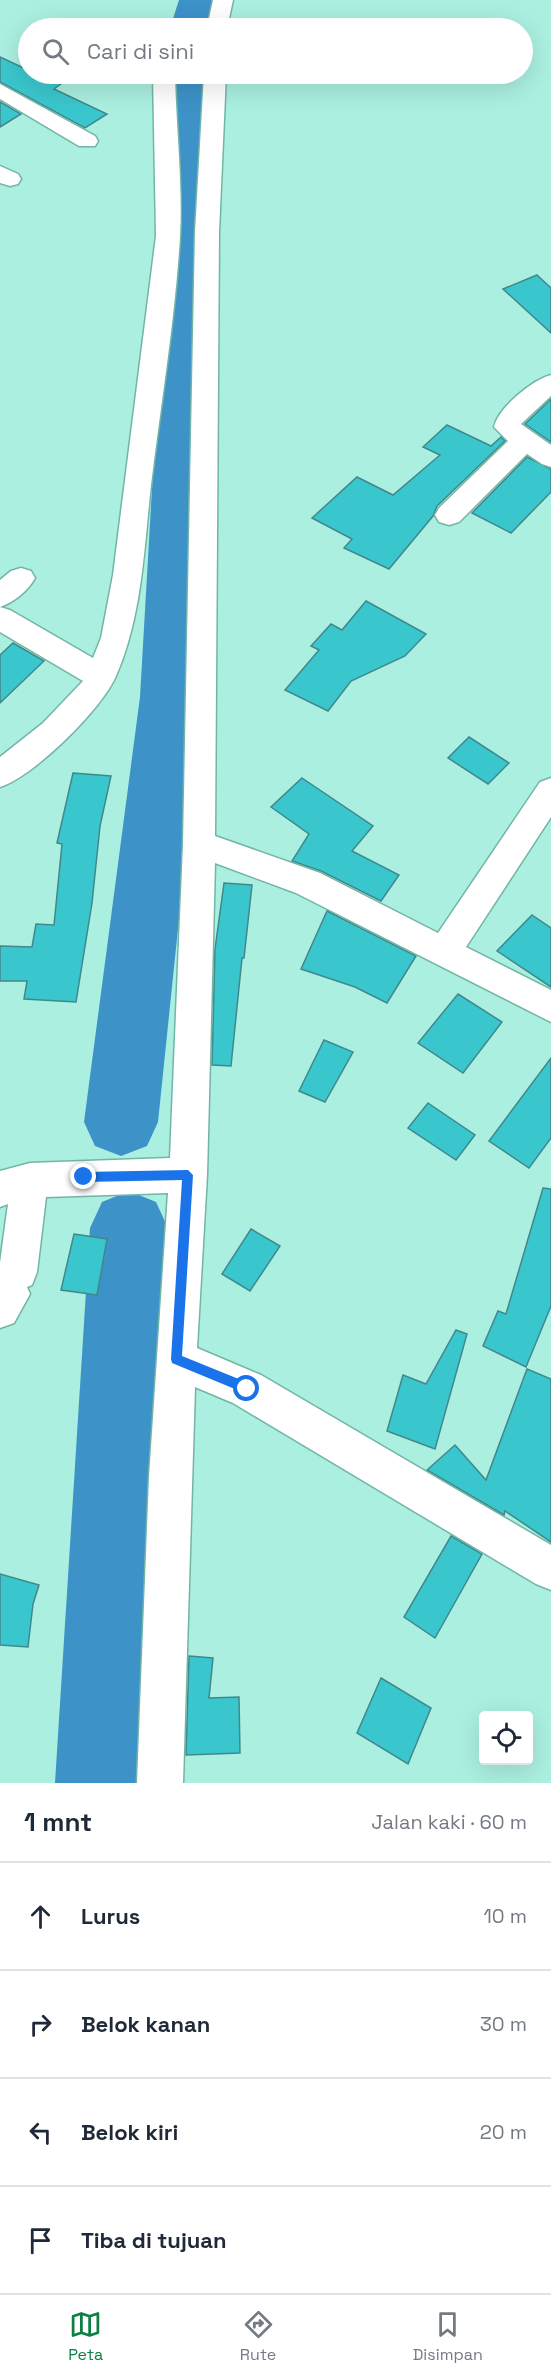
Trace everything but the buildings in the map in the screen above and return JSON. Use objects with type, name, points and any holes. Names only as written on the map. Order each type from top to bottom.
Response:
[{"type":"street","points":[[219,18],[223,0]]},
{"type":"street","points":[[0,775],[54,731],[90,695],[101,677],[116,638],[127,575],[168,236],[164,84]]},
{"type":"street","points":[[160,1783],[176,1359],[176,1175],[199,844],[207,232],[214,84]]},
{"type":"street","points":[[0,90],[87,141]]},
{"type":"street","points":[[551,383],[508,417],[507,428],[551,458]]},
{"type":"street","points":[[449,515],[524,441]]},
{"type":"street","points":[[0,618],[101,677]]},
{"type":"street","points":[[444,952],[551,791]]},
{"type":"street","points":[[199,844],[309,883],[551,1007]]},
{"type":"street","points":[[10,1292],[15,1185],[84,1177],[176,1175]]},
{"type":"street","points":[[176,1359],[247,1389],[551,1569]]},
{"type":"green space","points":[[200,0],[223,0],[219,18],[194,18]]},
{"type":"waterway","points":[[194,18],[200,0]]},
{"type":"waterway","points":[[121,1122],[171,697],[196,107],[194,84]]},
{"type":"waterway","points":[[102,1783],[129,1228]]},
{"type":"route","points":[[84,1177],[188,1175],[176,1359],[247,1389]]}]
